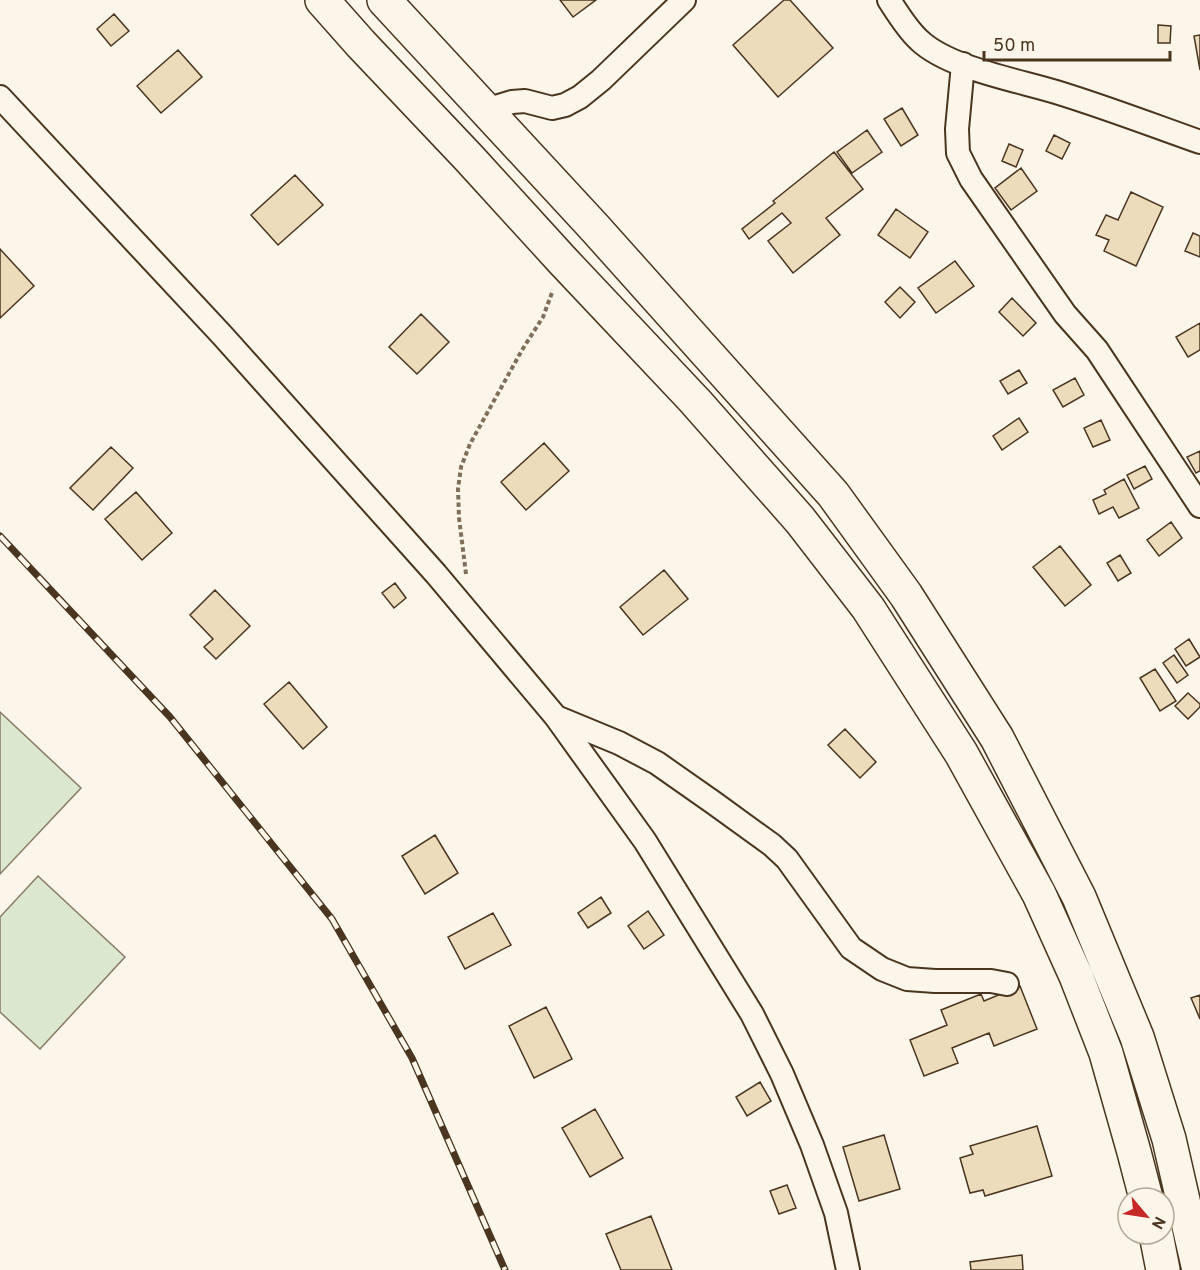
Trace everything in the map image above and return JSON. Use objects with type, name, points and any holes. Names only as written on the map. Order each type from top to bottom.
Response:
[{"type":"highway","points":[[322,0],[695,401],[800,520],[868,608],[961,753],[1039,894],[1076,976],[1106,1053],[1143,1186]]},
{"type":"highway","points":[[384,0],[594,227],[832,494],[906,595],[996,738],[1079,897],[1137,1037],[1169,1139],[1199,1270]]},
{"type":"highway","points":[[1158,1246],[1163,1270]]},
{"type":"street","points":[[486,110],[512,102],[525,101],[552,108],[565,105],[580,97],[601,80],[684,0]]},
{"type":"street","points":[[889,0],[920,41],[943,56],[1200,142]]},
{"type":"street","points":[[963,64],[957,129],[958,153],[972,179],[1065,314],[1097,350],[1200,506]]},
{"type":"street","points":[[0,97],[222,334],[397,529],[556,717],[645,841],[752,1014],[782,1074],[812,1145],[836,1214],[848,1270]]},
{"type":"street","points":[[556,717],[620,743],[657,763],[772,845],[787,859],[851,948],[882,969],[907,979],[991,981],[1006,984]]},
{"type":"path","points":[[466,575],[459,518],[458,489],[461,466],[470,444],[543,317],[563,261]]},
{"type":"green space","points":[[0,712],[81,788],[0,874]]},
{"type":"green space","points":[[38,876],[125,957],[40,1049],[0,1012],[0,917]]},
{"type":"building","points":[[560,0],[596,0],[573,17]]},
{"type":"building","points":[[784,0],[790,0],[833,48],[778,97],[733,45]]},
{"type":"building","points":[[114,14],[129,31],[111,46],[97,29]]},
{"type":"building","points":[[1158,25],[1171,26],[1170,43],[1158,43]]},
{"type":"building","points":[[1200,35],[1200,70],[1194,36]]},
{"type":"building","points":[[178,50],[202,77],[161,113],[137,86]]},
{"type":"building","points":[[902,108],[918,135],[901,146],[884,119]]},
{"type":"building","points":[[867,130],[882,152],[852,173],[837,152]]},
{"type":"building","points":[[1054,135],[1070,143],[1062,159],[1046,151]]},
{"type":"building","points":[[1009,144],[1023,150],[1016,167],[1002,161]]},
{"type":"building","points":[[834,152],[863,189],[826,218],[840,235],[793,273],[768,241],[791,223],[782,213],[749,239],[742,229]]},
{"type":"building","points":[[1021,168],[1037,191],[1011,210],[995,188]]},
{"type":"building","points":[[295,175],[323,205],[278,245],[251,215]]},
{"type":"building","points":[[1131,192],[1163,207],[1136,266],[1104,251],[1109,240],[1096,235],[1106,215],[1118,220]]},
{"type":"building","points":[[896,209],[928,232],[910,258],[878,235]]},
{"type":"building","points":[[1193,233],[1200,236],[1200,257],[1185,251]]},
{"type":"building","points":[[0,249],[34,286],[0,318]]},
{"type":"building","points":[[955,261],[974,286],[936,313],[918,288]]},
{"type":"building","points":[[900,287],[915,302],[900,318],[885,302]]},
{"type":"building","points":[[1012,298],[1036,323],[1023,336],[999,312]]},
{"type":"building","points":[[421,314],[449,342],[417,374],[389,347]]},
{"type":"building","points":[[1200,323],[1200,350],[1188,357],[1176,337]]},
{"type":"building","points":[[1019,370],[1027,383],[1008,394],[1000,381]]},
{"type":"building","points":[[1075,378],[1084,395],[1063,407],[1053,390]]},
{"type":"building","points":[[1019,418],[1028,432],[1002,450],[993,436]]},
{"type":"building","points":[[1101,420],[1110,440],[1093,447],[1084,428]]},
{"type":"building","points":[[544,443],[569,471],[526,510],[501,482]]},
{"type":"building","points":[[111,447],[133,468],[93,510],[70,488]]},
{"type":"building","points":[[1200,451],[1200,471],[1196,473],[1187,457]]},
{"type":"building","points":[[1145,466],[1152,479],[1134,489],[1127,475]]},
{"type":"building","points":[[1124,479],[1139,508],[1119,518],[1113,507],[1099,514],[1093,500],[1106,494],[1104,490]]},
{"type":"building","points":[[136,492],[172,533],[142,560],[105,519]]},
{"type":"building","points":[[1171,522],[1182,538],[1159,556],[1147,540]]},
{"type":"building","points":[[1060,546],[1091,585],[1065,606],[1033,567]]},
{"type":"building","points":[[1120,555],[1131,573],[1118,581],[1107,563]]},
{"type":"building","points":[[664,570],[688,599],[643,635],[620,607]]},
{"type":"building","points":[[395,583],[406,598],[394,608],[382,593]]},
{"type":"building","points":[[215,590],[250,626],[216,659],[204,647],[213,639],[190,615]]},
{"type":"building","points":[[1189,639],[1200,657],[1186,666],[1175,649]]},
{"type":"building","points":[[1174,655],[1188,675],[1177,683],[1163,663]]},
{"type":"building","points":[[1155,669],[1176,701],[1160,711],[1140,678]]},
{"type":"building","points":[[289,682],[327,727],[303,749],[264,704]]},
{"type":"building","points":[[1188,693],[1200,704],[1200,707],[1188,719],[1175,706]]},
{"type":"building","points":[[845,729],[876,762],[860,778],[828,745]]},
{"type":"building","points":[[435,835],[458,873],[425,894],[402,856]]},
{"type":"building","points":[[601,897],[611,913],[588,928],[578,913]]},
{"type":"building","points":[[648,911],[664,935],[644,949],[628,926]]},
{"type":"building","points":[[493,913],[511,945],[465,969],[448,937]]},
{"type":"building","points":[[1020,986],[1037,1029],[994,1046],[989,1033],[952,1048],[958,1063],[924,1076],[910,1040],[947,1025],[941,1010],[981,994],[984,1001]]},
{"type":"building","points":[[1200,995],[1200,1019],[1191,998]]},
{"type":"building","points":[[546,1007],[572,1059],[534,1078],[509,1026]]},
{"type":"building","points":[[760,1082],[771,1101],[747,1116],[736,1097]]},
{"type":"building","points":[[595,1109],[623,1158],[590,1177],[562,1128]]},
{"type":"building","points":[[1037,1126],[1052,1176],[985,1196],[983,1190],[970,1193],[960,1158],[973,1154],[970,1146]]},
{"type":"building","points":[[884,1135],[900,1189],[859,1201],[843,1147]]},
{"type":"building","points":[[787,1185],[796,1208],[779,1214],[770,1191]]},
{"type":"building","points":[[651,1216],[672,1270],[621,1270],[606,1234]]},
{"type":"building","points":[[1022,1255],[1023,1270],[971,1270],[970,1262]]},
{"type":"railway","points":[[0,536],[170,717],[332,919],[412,1058],[505,1270]]}]
